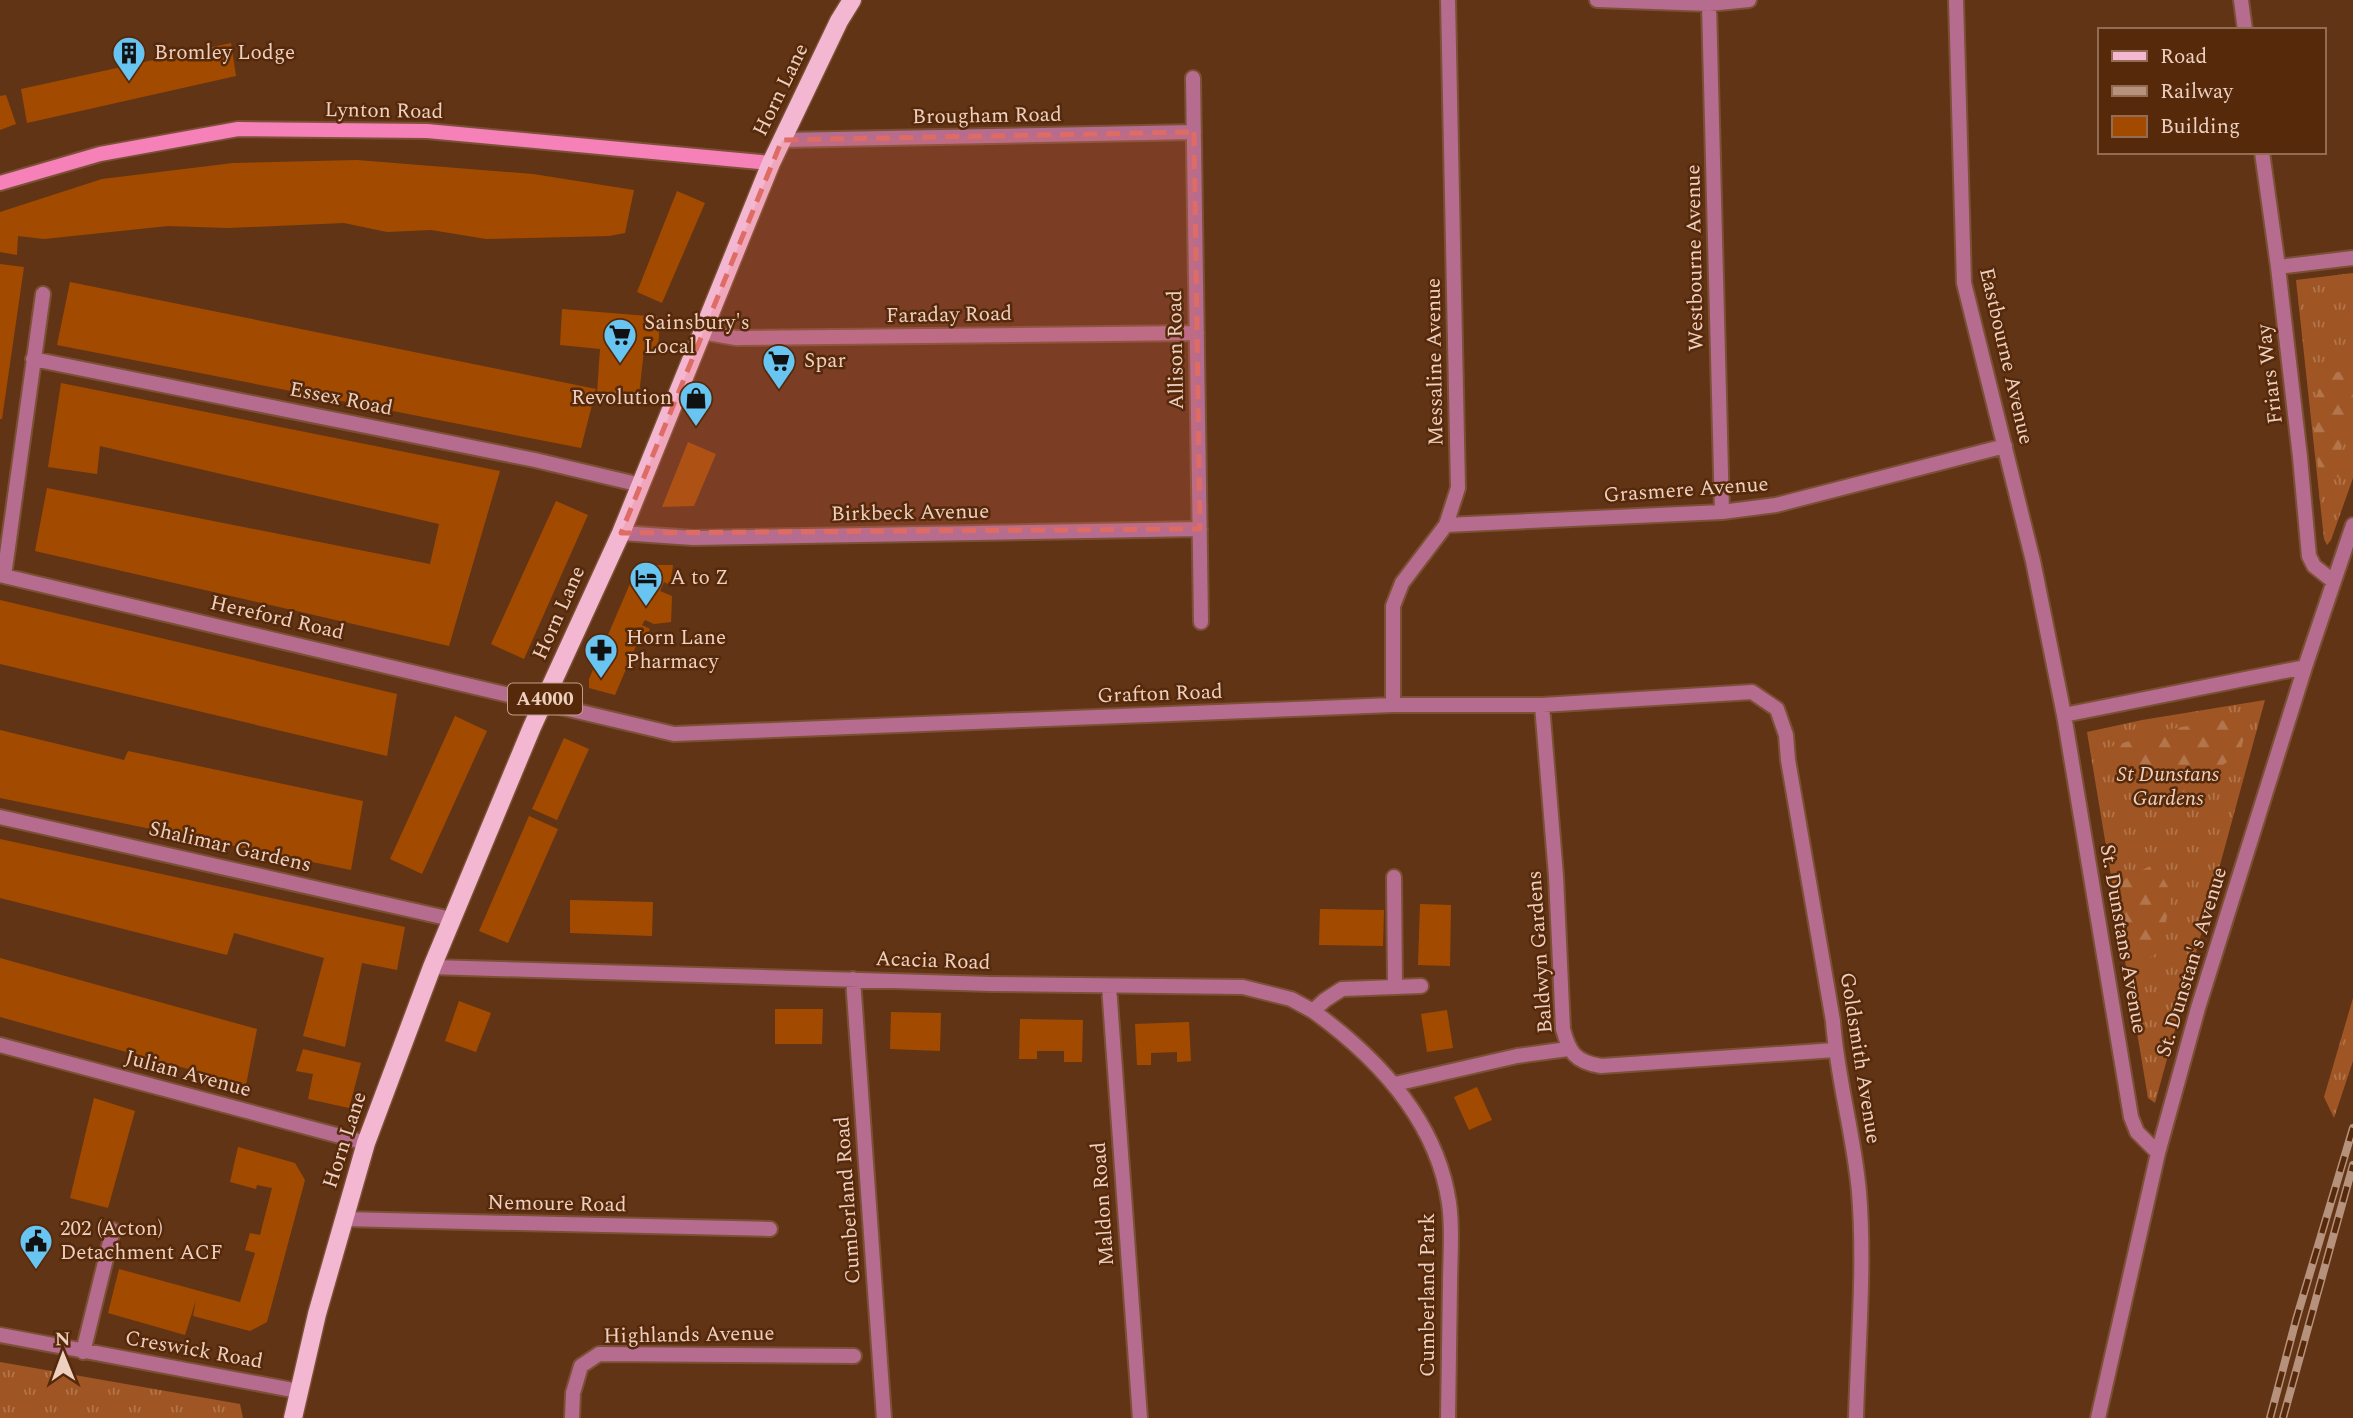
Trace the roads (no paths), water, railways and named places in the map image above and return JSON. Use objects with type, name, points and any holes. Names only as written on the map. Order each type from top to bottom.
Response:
[{"type":"main road","name":"Horn Lane","points":[[293,1418],[366,1143],[432,967],[544,702],[621,533],[771,163],[839,21],[852,0]]},
{"type":"street","name":"Messaline Avenue","points":[[1394,705],[1394,606],[1402,583],[1446,525],[1458,488],[1448,0]]},
{"type":"street","points":[[1597,0],[1709,4],[1749,0]]},
{"type":"street","name":"Eastbourne Avenue","points":[[1956,0],[1964,282],[2033,561],[2064,715]]},
{"type":"street","points":[[2241,0],[2245,28]]},
{"type":"street","name":"Westbourne Avenue","points":[[1709,4],[1722,512]]},
{"type":"street","name":"Allison Road","points":[[1193,78],[1201,622]]},
{"type":"street","name":"Lynton Road","points":[[0,183],[100,154],[238,129],[426,131],[771,163]]},
{"type":"street","name":"Brougham Road","points":[[782,140],[1194,132]]},
{"type":"street","name":"Friars Way","points":[[2262,154],[2278,267],[2309,556],[2314,566],[2333,581]]},
{"type":"street","points":[[2278,267],[2353,258]]},
{"type":"street","points":[[2,576],[43,294]]},
{"type":"street","name":"Faraday Road","points":[[702,332],[736,338],[1197,333]]},
{"type":"street","name":"Essex Road","points":[[33,359],[535,460],[640,485]]},
{"type":"street","name":"Grasmere Avenue","points":[[1446,525],[1722,512],[1776,505],[2005,446]]},
{"type":"street","name":"St. Dunstan's Avenue","points":[[2098,1418],[2158,1153],[2198,1008],[2305,667],[2353,525]]},
{"type":"street","name":"Birkbeck Avenue","points":[[621,533],[693,538],[1200,529]]},
{"type":"street","name":"Hereford Road","points":[[2,576],[544,702]]},
{"type":"street","points":[[2064,715],[2305,667]]},
{"type":"street","name":"Grafton Road","points":[[544,702],[674,734],[1394,705],[1542,705],[1752,692],[1777,709]]},
{"type":"street","name":"Baldwyn Gardens","points":[[1542,705],[1556,876],[1563,1029],[1568,1049],[1585,1064],[1601,1066],[1835,1050]]},
{"type":"street","name":"Goldsmith Avenue","points":[[1777,709],[1786,735],[1833,1021],[1835,1050],[1854,1139],[1861,1222],[1856,1418]]},
{"type":"street","name":"St. Dunstans Avenue","points":[[2064,715],[2132,1117],[2137,1132],[2158,1153]]},
{"type":"street","name":"Shalimar Gardens","points":[[0,817],[451,919]]},
{"type":"street","points":[[1394,877],[1395,986]]},
{"type":"street","name":"Acacia Road","points":[[432,967],[1109,986],[1243,987],[1291,999],[1313,1011]]},
{"type":"street","name":"Cumberland Road","points":[[853,979],[884,1418]]},
{"type":"street","name":"Maldon Road","points":[[1109,986],[1140,1418]]},
{"type":"street","points":[[1313,1011],[1342,989],[1421,986]]},
{"type":"street","name":"Cumberland Park","points":[[1313,1011],[1342,1032],[1395,1084],[1429,1140],[1441,1173],[1449,1202],[1451,1238],[1448,1418]]},
{"type":"street","name":"Julian Avenue","points":[[0,1045],[366,1143]]},
{"type":"street","points":[[1395,1084],[1517,1056],[1568,1049]]},
{"type":"street","name":"Nemoure Road","points":[[344,1219],[770,1229]]},
{"type":"street","points":[[83,1352],[113,1230]]},
{"type":"street","name":"Creswick Road","points":[[0,1335],[298,1391]]},
{"type":"street","name":"Highlands Avenue","points":[[572,1418],[573,1393],[581,1366],[599,1354],[854,1356]]},
{"type":"railway","points":[[2270,1418],[2353,1128]]},
{"type":"railway","points":[[2283,1418],[2353,1165]]},
{"type":"place","name":"Bromley Lodge","points":[[129,83]]},
{"type":"place","name":"Sainsbury's Local","points":[[620,365]]},
{"type":"place","name":"Spar","points":[[779,391]]},
{"type":"place","name":"Revolution","points":[[696,428]]},
{"type":"place","name":"A to Z","points":[[646,608]]},
{"type":"place","name":"Horn Lane Pharmacy","points":[[601,680]]},
{"type":"place","name":"202 (Acton) Detachment ACF","points":[[36,1271]]},
{"type":"park label","name":"St Dunstans Gardens","points":[[2168,787]]}]
